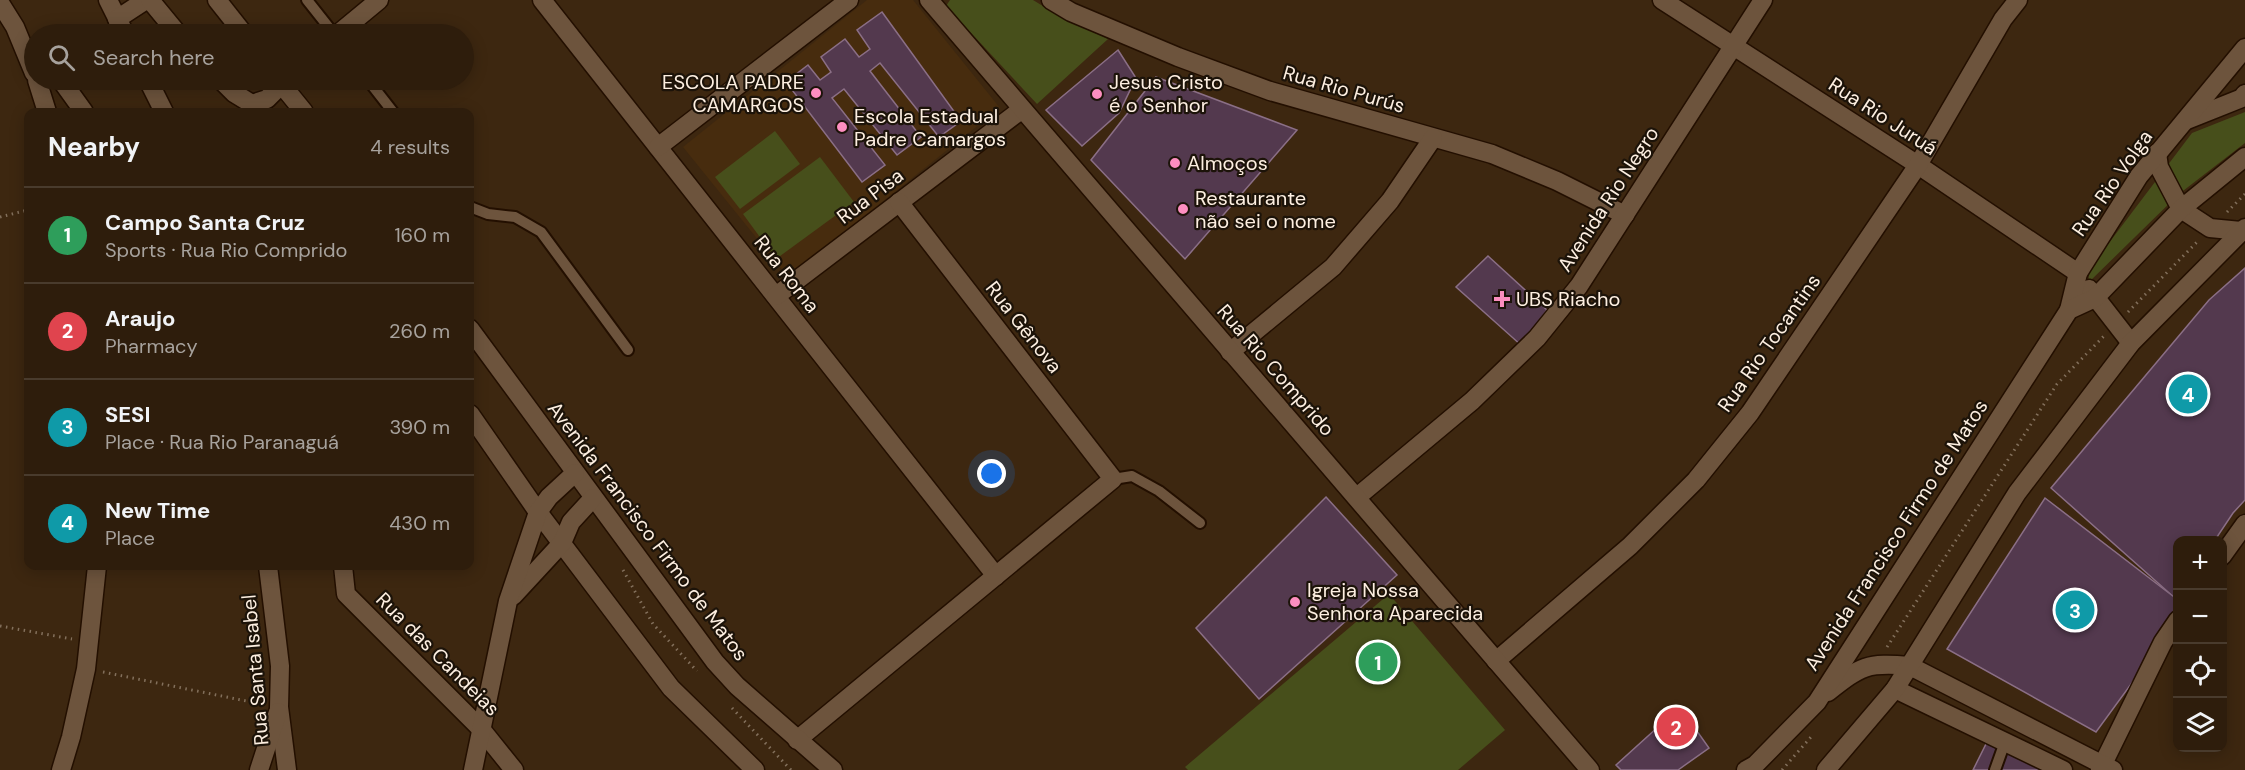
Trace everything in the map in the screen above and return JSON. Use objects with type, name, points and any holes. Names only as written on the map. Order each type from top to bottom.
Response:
[{"type":"street","points":[[108,0],[120,24]]},
{"type":"street","points":[[124,24],[148,0],[169,24]]},
{"type":"street","points":[[217,0],[236,24]]},
{"type":"street","points":[[349,24],[379,0]]},
{"type":"street","name":"Rua Roma","points":[[542,0],[996,576]]},
{"type":"street","points":[[658,147],[849,0]]},
{"type":"street","name":"Rua Rio Purús","points":[[1051,0],[1071,12],[1178,57],[1270,91],[1492,154],[1557,181],[1626,215]]},
{"type":"street","name":"Rua Rio Juruá","points":[[1662,0],[1918,165],[2078,273]]},
{"type":"street","name":"Avenida Rio Negro","points":[[1357,497],[1472,401],[1537,338],[1579,286],[1763,0]]},
{"type":"street","name":"Rua Rio Tocantins","points":[[1496,661],[1629,546],[1696,480],[1750,413],[1918,165],[2003,19],[2018,0]]},
{"type":"street","name":"Rua Rio Comprido","points":[[935,2],[1021,110],[1590,770]]},
{"type":"street","points":[[0,3],[15,27],[24,48]]},
{"type":"street","name":"Rua Rio Volga","points":[[2078,273],[2139,176],[2245,48]]},
{"type":"street","points":[[40,90],[46,108]]},
{"type":"street","points":[[68,90],[81,108]]},
{"type":"street","points":[[153,90],[162,108]]},
{"type":"street","points":[[221,90],[235,108]]},
{"type":"street","points":[[231,90],[252,104],[267,99],[275,90]]},
{"type":"street","points":[[289,90],[301,108]]},
{"type":"street","points":[[2186,121],[2242,98],[2245,94]]},
{"type":"street","name":"Rua Pisa","points":[[776,296],[1021,110]]},
{"type":"street","points":[[1230,352],[1333,267],[1390,201],[1433,138]]},
{"type":"street","points":[[2157,153],[2159,167],[2181,209],[2210,228],[2243,230]]},
{"type":"street","points":[[2068,310],[2096,298],[2181,209],[2245,157]]},
{"type":"street","name":"Rua Gênova","points":[[899,202],[1113,479]]},
{"type":"street","points":[[1826,770],[1895,689],[2017,493],[2131,344],[2243,230]]},
{"type":"street","points":[[2078,273],[2131,344]]},
{"type":"street","name":"Avenida Francisco Firmo de Matos","points":[[1746,770],[1755,765],[1817,702],[2068,310],[2078,273]]},
{"type":"street","name":"Avenida Francisco Firmo de Matos","points":[[474,334],[715,662],[737,686],[833,770]]},
{"type":"street","points":[[474,420],[538,512],[671,688],[754,770]]},
{"type":"street","points":[[473,770],[508,602],[538,512],[549,497],[575,473]]},
{"type":"street","points":[[797,740],[1113,479]]},
{"type":"street","points":[[508,602],[562,543],[571,522],[593,498]]},
{"type":"street","points":[[2227,550],[2245,524]]},
{"type":"street","points":[[61,770],[86,669],[97,570]]},
{"type":"street","name":"Rua Santa Isabel","points":[[268,570],[280,666],[279,708],[287,770]]},
{"type":"street","name":"Rua das Candeias","points":[[343,570],[346,594],[482,729],[514,770]]},
{"type":"street","points":[[1817,702],[1852,672],[1879,663],[1910,666],[2106,768],[2163,642],[2173,627]]},
{"type":"street","points":[[1895,689],[2063,770]]},
{"type":"street","points":[[259,770],[279,708]]},
{"type":"lane","points":[[307,0],[327,24]]},
{"type":"lane","points":[[376,90],[390,108]]},
{"type":"lane","points":[[474,209],[488,214],[515,217],[541,232],[628,350]]},
{"type":"lane","points":[[1113,479],[1132,476],[1159,492],[1200,523]]},
{"type":"lane","points":[[1995,770],[2005,742]]},
{"type":"path","points":[[0,217],[24,211]]},
{"type":"path","points":[[0,626],[90,642]]},
{"type":"path","points":[[86,669],[279,708]]},
{"type":"shaded area","name":"Escola Estadual Padre Camargos","points":[[867,0],[913,0],[1000,108],[788,277],[683,147]]},
{"type":"green space","points":[[950,0],[1033,0],[1061,17],[1108,39],[1037,104],[946,6]]},
{"type":"green space","points":[[2245,112],[2245,143],[2179,194],[2088,283],[2090,268],[2192,133]]},
{"type":"green space","points":[[775,131],[800,164],[740,209],[715,177]]},
{"type":"green space","points":[[820,157],[854,202],[776,259],[743,214]]},
{"type":"green space","points":[[1389,594],[1505,730],[1458,770],[1188,770],[1185,767]]},
{"type":"building","name":"ESCOLA PADRE CAMARGOS","points":[[882,12],[961,121],[939,137],[880,63],[870,71],[921,137],[897,155],[844,89],[832,98],[885,165],[862,182],[786,82],[808,65],[820,80],[831,72],[821,57],[845,39],[859,57],[870,49],[857,30]]},
{"type":"building","name":"Jesus Cristo é o Senhor","points":[[1118,50],[1136,78],[1119,113],[1082,146],[1046,110]]},
{"type":"building","name":"Restaurante não sei o nome","points":[[1156,77],[1297,130],[1185,259],[1091,160]]},
{"type":"building","name":"UBS Riacho","points":[[1488,256],[1547,310],[1522,346],[1456,287]]},
{"type":"building","points":[[2245,268],[2245,500],[2218,536],[2173,536],[2173,596],[2051,488],[2209,300]]},
{"type":"building","name":"Igreja Nossa Senhora Aparecida","points":[[1326,497],[1397,575],[1259,699],[1196,628]]},
{"type":"building","points":[[2045,498],[2173,596],[2173,627],[2096,732],[1947,649]]},
{"type":"building","points":[[1680,707],[1709,748],[1678,770],[1621,770],[1616,765]]},
{"type":"building","points":[[1988,740],[2052,770],[1973,770]]},
{"type":"place","name":"ESCOLA PADRE CAMARGOS","points":[[816,93]]},
{"type":"place","name":"Jesus Cristo é o Senhor","points":[[1097,94]]},
{"type":"place","name":"Escola Estadual Padre Camargos","points":[[842,127]]},
{"type":"place","name":"Almoços","points":[[1175,163]]},
{"type":"place","name":"Restaurante não sei o nome","points":[[1183,209]]},
{"type":"place","name":"UBS Riacho","points":[[1502,299]]},
{"type":"place","name":"New Time","points":[[2188,394]]},
{"type":"place","name":"Igreja Nossa Senhora Aparecida","points":[[1295,602]]},
{"type":"place","name":"SESI","points":[[2075,610]]},
{"type":"place","name":"Campo Santa Cruz","points":[[1378,662]]},
{"type":"place","name":"Araujo","points":[[1676,727]]}]
